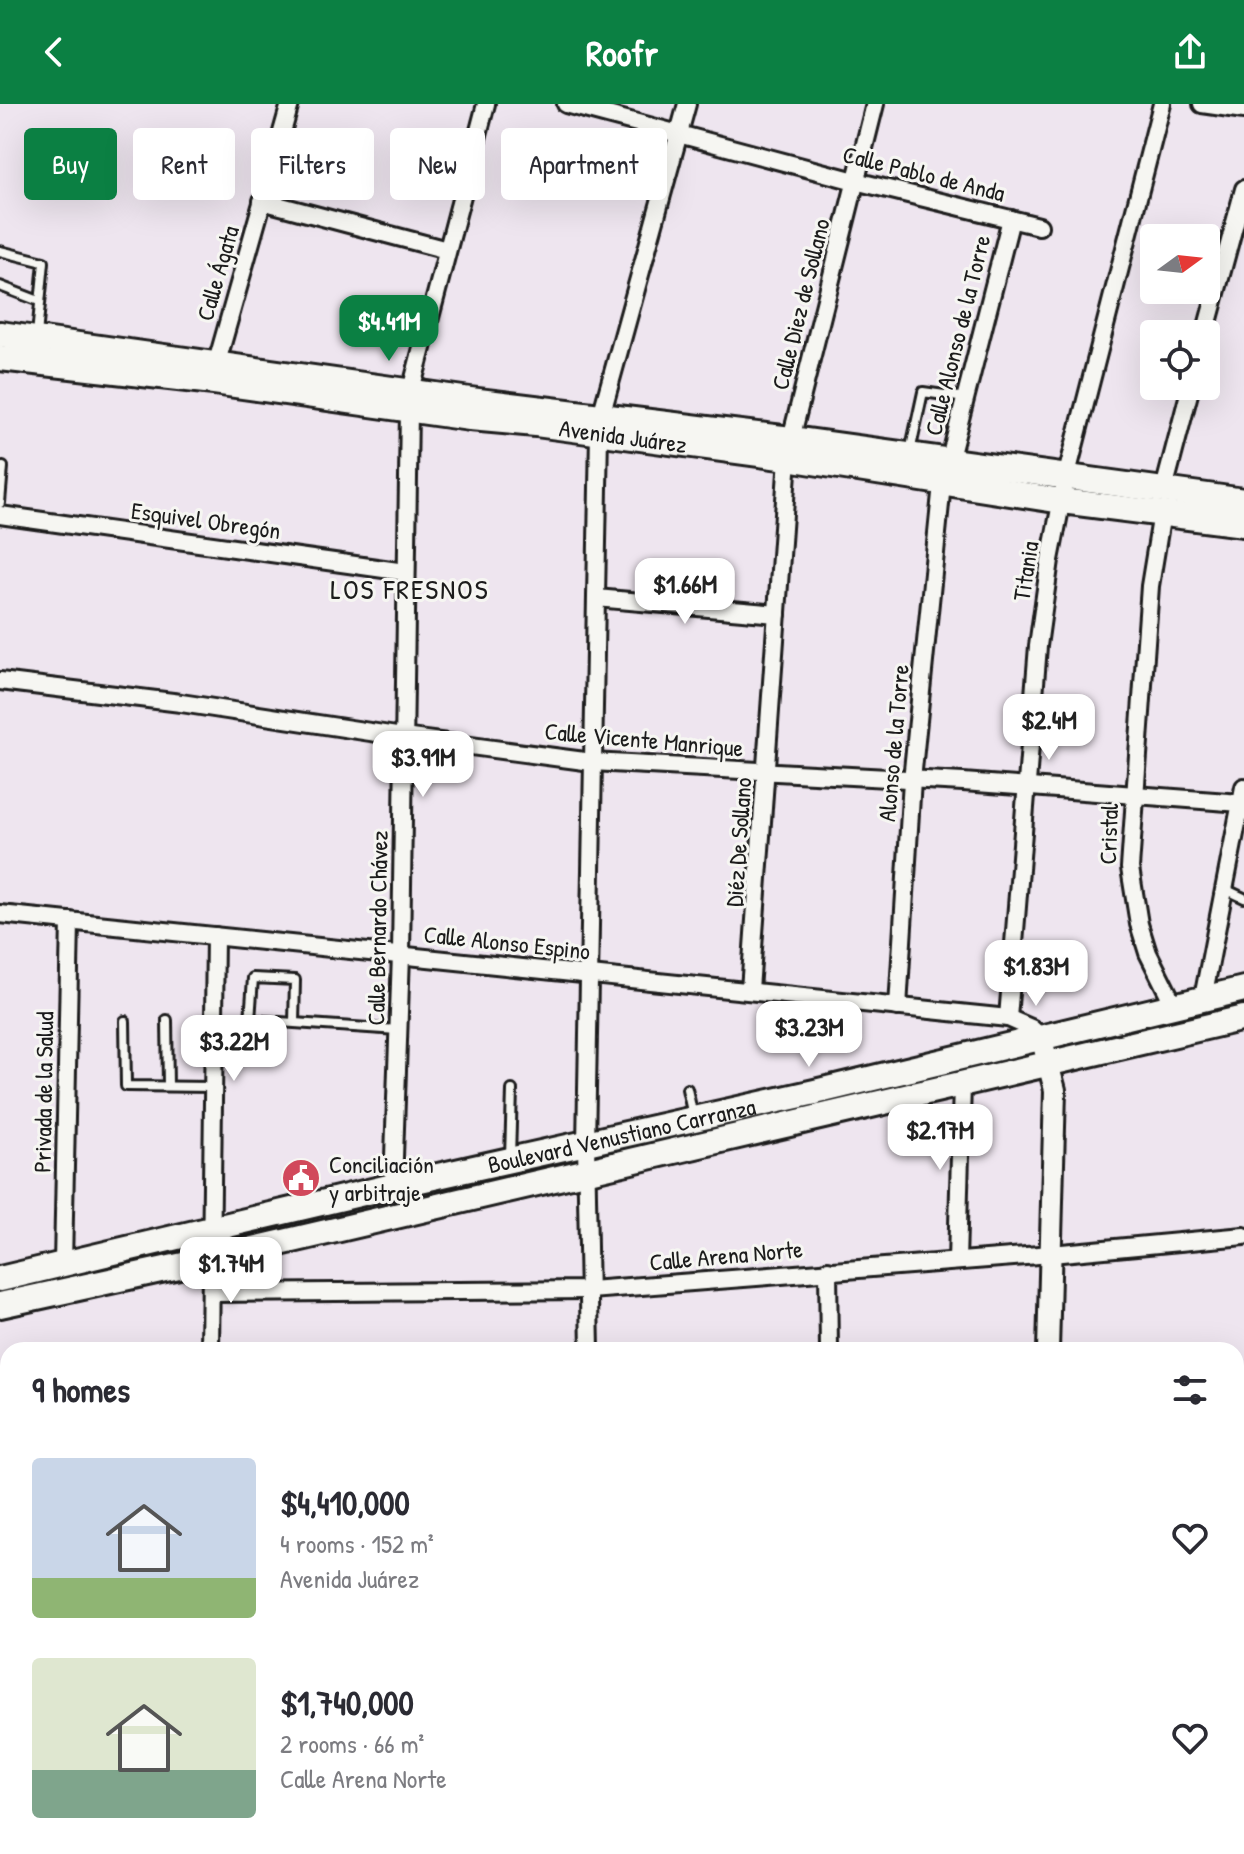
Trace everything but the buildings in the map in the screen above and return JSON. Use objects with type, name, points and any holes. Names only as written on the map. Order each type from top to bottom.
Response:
[{"type":"main road","name":"Avenida Juárez","points":[[0,334],[217,362],[410,400]]},
{"type":"main road","name":"Avenida Juárez","points":[[0,358],[410,400],[1163,501],[1244,501]]},
{"type":"main road","name":"Avenida Juárez","points":[[789,449],[909,456],[946,473]]},
{"type":"main road","name":"Avenida Juárez","points":[[1163,501],[1244,524]]},
{"type":"main road","name":"Boulevard Venustiano Carranza","points":[[0,1279],[393,1186],[815,1092],[1244,989]]},
{"type":"main road","name":"Boulevard Venustiano Carranza","points":[[0,1305],[211,1259],[1244,1018]]},
{"type":"street","name":"Calle Ágata","points":[[217,362],[290,104]]},
{"type":"street","name":"Calle Bernardo Chávez","points":[[393,1186],[401,954],[410,400],[486,104]]},
{"type":"street","name":"Calle Pablo de Anda","points":[[566,104],[1039,226]]},
{"type":"street","points":[[590,1342],[586,1144],[600,425],[687,104]]},
{"type":"street","name":"Calle Diez de Sollano","points":[[789,449],[875,104]]},
{"type":"street","name":"Titania","points":[[1008,1018],[1043,601],[1064,489],[1162,104]]},
{"type":"street","points":[[1202,104],[1244,110]]},
{"type":"street","points":[[1209,320],[1244,189]]},
{"type":"street","points":[[262,201],[447,250]]},
{"type":"street","name":"Calle Alonso de la Torre","points":[[946,473],[1011,219]]},
{"type":"street","name":"Cristal","points":[[1174,1005],[1148,953],[1133,896],[1130,868],[1150,586],[1163,501],[1188,400]]},
{"type":"street","name":"Diéz De Sollano","points":[[750,990],[789,449]]},
{"type":"street","name":"Alonso de la Torre","points":[[898,1007],[912,780],[946,473]]},
{"type":"street","name":"Esquivel Obregón","points":[[0,515],[405,572]]},
{"type":"street","points":[[596,598],[777,614]]},
{"type":"street","name":"Calle Vicente Manrique","points":[[0,681],[196,705],[592,762],[912,780],[1133,797],[1242,795]]},
{"type":"street","points":[[1203,998],[1242,795]]},
{"type":"street","name":"Calle Alonso Espino","points":[[0,914],[1008,1018]]},
{"type":"street","name":"Privada de la Salud","points":[[63,1264],[70,921]]},
{"type":"street","points":[[210,1342],[215,936]]},
{"type":"street","points":[[1008,1018],[1031,1028],[1041,1037],[1055,1090],[1048,1342]]},
{"type":"street","points":[[957,1261],[962,1084]]},
{"type":"street","name":"Calle Arena Norte","points":[[211,1293],[590,1290],[1244,1236]]},
{"type":"street","points":[[828,1270],[829,1342]]},
{"type":"lane","points":[[0,251],[44,262],[37,339]]},
{"type":"lane","points":[[0,286],[39,301]]},
{"type":"lane","points":[[909,456],[923,392],[966,398]]},
{"type":"lane","points":[[0,503],[3,467]]},
{"type":"lane","points":[[1224,889],[1244,898]]},
{"type":"lane","points":[[294,1023],[295,980],[253,978],[250,1020],[294,1023],[399,1030]]},
{"type":"lane","points":[[167,1020],[168,1086]]},
{"type":"lane","points":[[125,1021],[126,1086],[214,1087]]},
{"type":"lane","points":[[687,1089],[694,1119]]},
{"type":"lane","points":[[510,1160],[512,1090]]},
{"type":"place","name":"Conciliación y arbitraje","points":[[301,1178]]},
{"type":"district","name":"LOS FRESNOS","points":[[410,589]]}]
